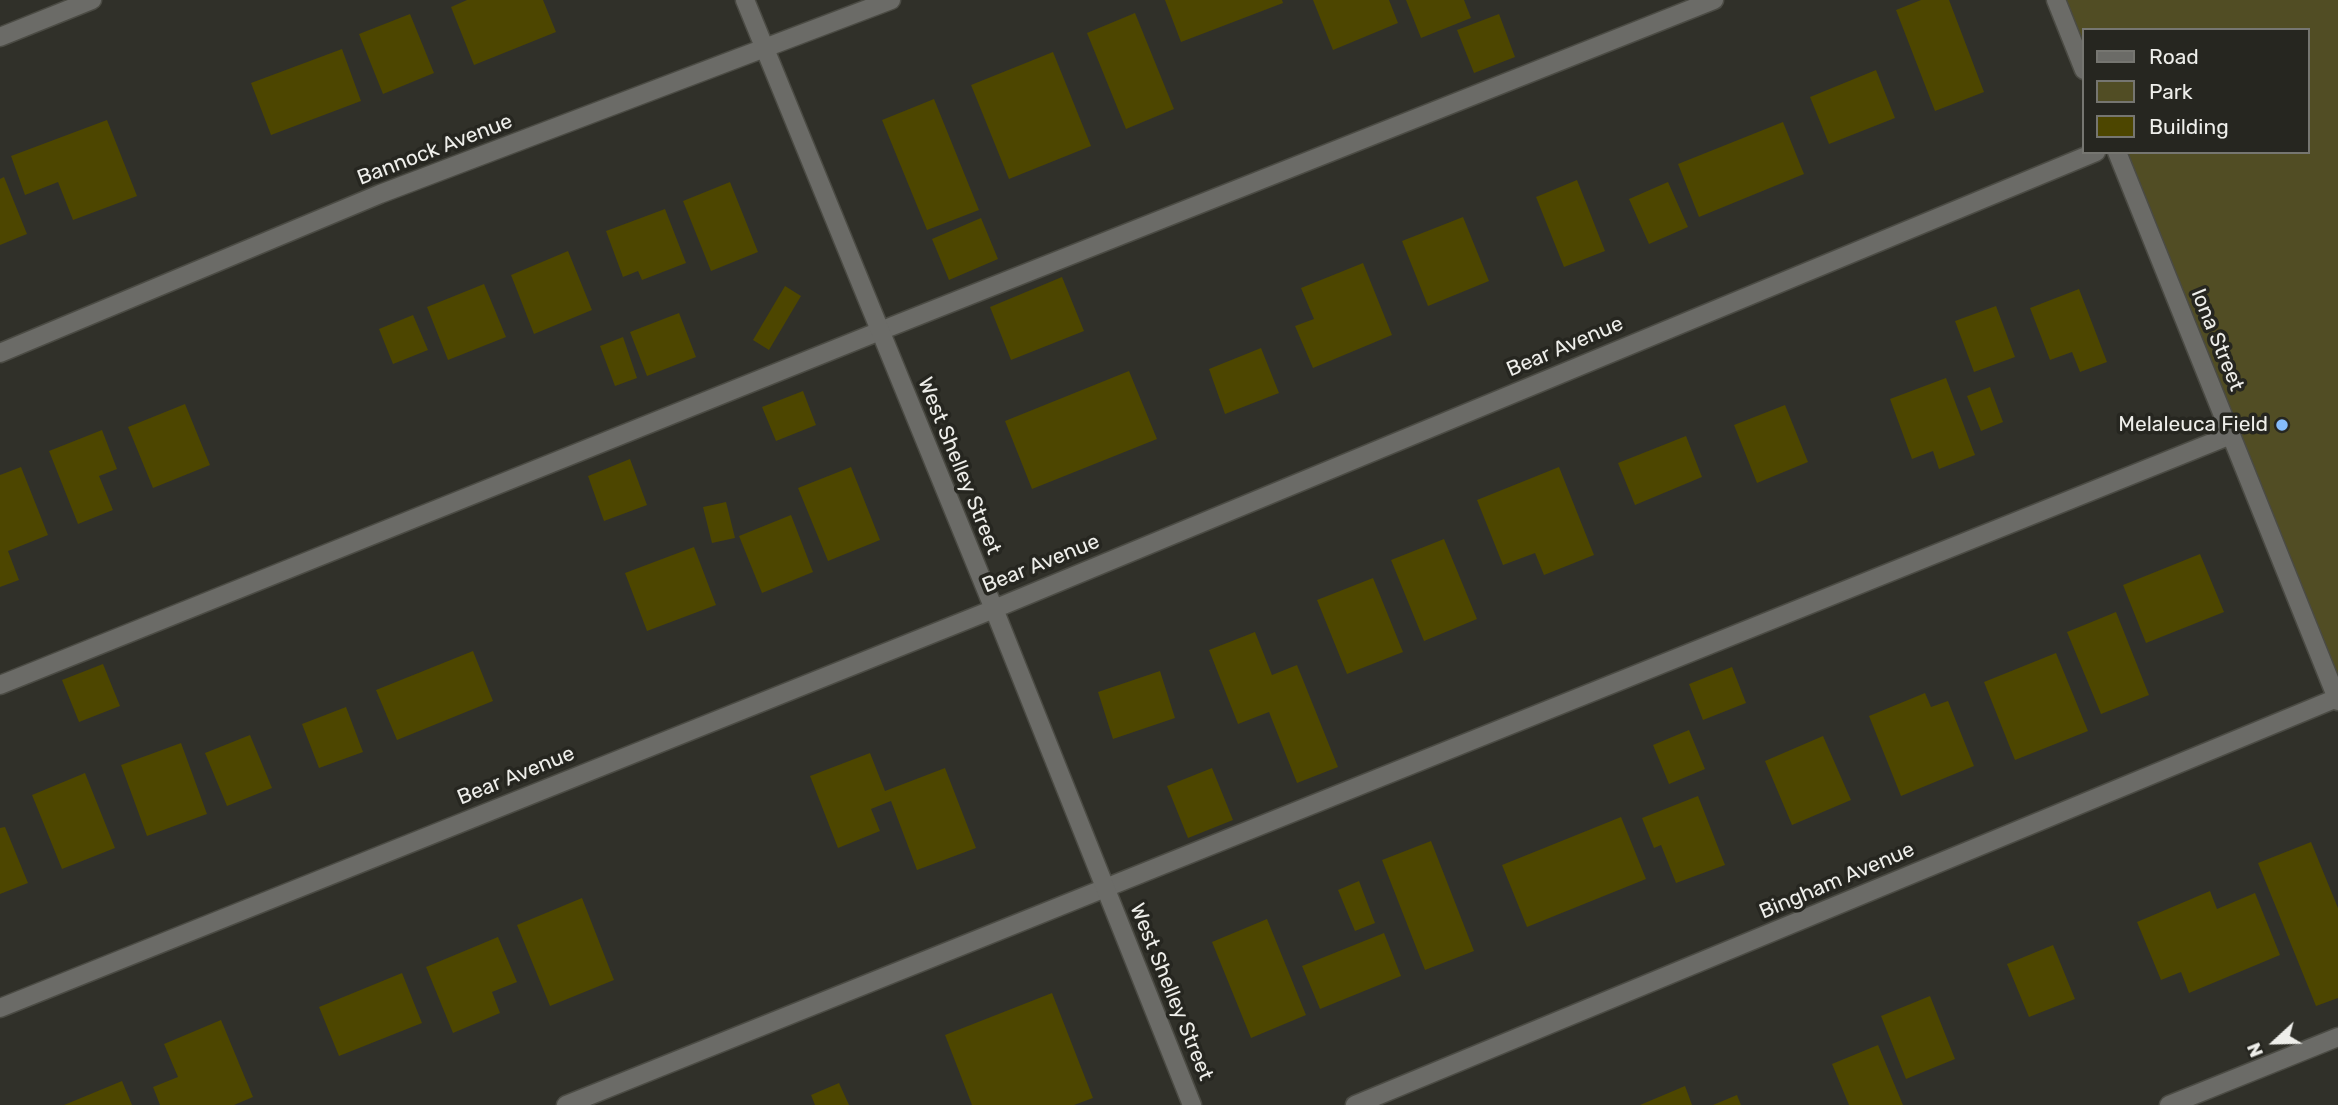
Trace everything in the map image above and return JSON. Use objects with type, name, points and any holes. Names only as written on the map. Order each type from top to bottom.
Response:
[{"type":"street","points":[[0,37],[92,0]]},
{"type":"street","name":"West Shelley Street","points":[[745,0],[1192,1105]]},
{"type":"street","name":"Bannock Avenue","points":[[0,353],[380,194],[891,0]]},
{"type":"street","points":[[0,685],[880,331],[1714,0]]},
{"type":"street","points":[[2056,0],[2082,65]]},
{"type":"street","name":"Bear Avenue","points":[[0,1007],[993,609],[2091,154]]},
{"type":"street","name":"Iona Street","points":[[2119,154],[2337,700]]},
{"type":"street","points":[[566,1105],[2231,435]]},
{"type":"street","name":"Bingham Avenue","points":[[1355,1105],[2337,700]]},
{"type":"street","points":[[2169,1105],[2338,1037]]},
{"type":"green space","name":"Melaleuca Field","points":[[2056,0],[2338,0],[2338,701],[2118,154],[2310,154],[2310,28],[2082,28],[2082,66]]},
{"type":"building","points":[[467,0],[543,0],[556,32],[474,65],[451,7]]},
{"type":"building","points":[[1165,0],[1282,0],[1283,3],[1181,42]]},
{"type":"building","points":[[1313,0],[1389,0],[1398,23],[1333,50]]},
{"type":"building","points":[[1406,0],[1464,0],[1471,18],[1421,38]]},
{"type":"building","points":[[1921,0],[1949,0],[1984,92],[1935,111],[1896,10]]},
{"type":"building","points":[[1135,13],[1174,109],[1126,129],[1087,33]]},
{"type":"building","points":[[410,14],[434,73],[383,94],[359,34]]},
{"type":"building","points":[[1499,14],[1515,57],[1474,73],[1457,30]]},
{"type":"building","points":[[342,49],[361,101],[271,135],[251,83]]},
{"type":"building","points":[[1053,52],[1091,146],[1009,179],[971,85]]},
{"type":"building","points":[[1876,70],[1895,118],[1829,144],[1810,97]]},
{"type":"building","points":[[934,99],[979,210],[927,230],[882,120]]},
{"type":"building","points":[[107,120],[137,196],[73,220],[58,182],[25,195],[11,156]]},
{"type":"building","points":[[1783,122],[1804,174],[1699,217],[1678,164]]},
{"type":"building","points":[[4,177],[27,234],[0,245],[0,179]]},
{"type":"building","points":[[1577,180],[1605,251],[1564,267],[1536,197]]},
{"type":"building","points":[[730,182],[758,252],[711,271],[683,201]]},
{"type":"building","points":[[1668,182],[1688,227],[1649,244],[1629,199]]},
{"type":"building","points":[[665,209],[686,263],[642,280],[638,271],[623,277],[606,231]]},
{"type":"building","points":[[1463,217],[1489,281],[1428,306],[1402,241]]},
{"type":"building","points":[[981,218],[998,259],[949,280],[932,239]]},
{"type":"building","points":[[568,251],[592,310],[534,334],[511,275]]},
{"type":"building","points":[[1363,263],[1392,335],[1313,368],[1295,326],[1314,319],[1301,288]]},
{"type":"building","points":[[1062,277],[1084,331],[1011,360],[990,307]]},
{"type":"building","points":[[484,284],[506,337],[448,360],[427,307]]},
{"type":"building","points":[[785,286],[801,296],[769,350],[753,340]]},
{"type":"building","points":[[2079,289],[2107,362],[2080,372],[2072,352],[2050,360],[2030,308]]},
{"type":"building","points":[[1996,306],[2015,357],[1974,372],[1955,321]]},
{"type":"building","points":[[679,313],[696,357],[647,376],[630,332]]},
{"type":"building","points":[[413,315],[428,350],[393,364],[379,329]]},
{"type":"building","points":[[623,337],[637,378],[615,386],[600,346]]},
{"type":"building","points":[[1261,348],[1279,393],[1225,414],[1209,369]]},
{"type":"building","points":[[1129,371],[1157,439],[1032,489],[1005,421]]},
{"type":"building","points":[[1946,378],[1975,455],[1939,469],[1933,451],[1912,459],[1890,399]]},
{"type":"building","points":[[1990,387],[2003,422],[1981,431],[1967,396]]},
{"type":"building","points":[[803,391],[816,425],[776,441],[762,407]]},
{"type":"building","points":[[185,404],[210,465],[153,488],[128,427]]},
{"type":"building","points":[[1785,405],[1808,462],[1757,483],[1734,425]]},
{"type":"building","points":[[102,430],[117,469],[99,476],[113,510],[78,524],[49,451]]},
{"type":"building","points":[[1686,436],[1702,477],[1635,505],[1618,463]]},
{"type":"building","points":[[630,459],[647,505],[604,521],[588,476]]},
{"type":"building","points":[[21,467],[48,535],[8,551],[19,580],[0,587],[0,475]]},
{"type":"building","points":[[851,467],[880,540],[828,561],[798,488]]},
{"type":"building","points":[[1559,467],[1594,555],[1544,575],[1535,553],[1503,565],[1477,500]]},
{"type":"building","points":[[726,502],[735,538],[712,543],[703,507]]},
{"type":"building","points":[[791,515],[813,572],[762,593],[739,536]]},
{"type":"building","points":[[1444,539],[1477,619],[1424,641],[1391,560]]},
{"type":"building","points":[[694,547],[716,605],[647,631],[625,573]]},
{"type":"building","points":[[2200,554],[2224,612],[2146,643],[2123,585]]},
{"type":"building","points":[[1373,578],[1403,652],[1347,674],[1317,600]]},
{"type":"building","points":[[2116,612],[2149,695],[2101,714],[2067,632]]},
{"type":"building","points":[[1255,632],[1272,675],[1297,665],[1338,767],[1297,783],[1269,712],[1238,724],[1209,650]]},
{"type":"building","points":[[473,651],[493,701],[397,740],[376,690]]},
{"type":"building","points":[[2056,653],[2088,731],[2015,760],[1984,682]]},
{"type":"building","points":[[103,664],[120,706],[79,722],[62,680]]},
{"type":"building","points":[[1732,667],[1746,703],[1703,720],[1689,684]]},
{"type":"building","points":[[1160,671],[1175,718],[1113,739],[1098,692]]},
{"type":"building","points":[[1925,693],[1931,707],[1948,701],[1974,766],[1901,796],[1869,716]]},
{"type":"building","points":[[346,707],[363,752],[319,768],[302,724]]},
{"type":"building","points":[[1689,730],[1705,769],[1669,784],[1653,745]]},
{"type":"building","points":[[250,735],[272,788],[227,806],[205,753]]},
{"type":"building","points":[[1823,736],[1851,800],[1792,825],[1765,761]]},
{"type":"building","points":[[181,743],[207,814],[147,836],[121,765]]},
{"type":"building","points":[[870,753],[885,791],[945,768],[976,848],[917,870],[891,801],[871,809],[880,831],[838,848],[810,776]]},
{"type":"building","points":[[1212,768],[1233,820],[1188,838],[1167,786]]},
{"type":"building","points":[[85,773],[115,848],[62,869],[32,795]]},
{"type":"building","points":[[1698,796],[1725,865],[1676,883],[1661,845],[1654,848],[1642,818]]},
{"type":"building","points":[[1621,817],[1646,879],[1527,927],[1502,865]]},
{"type":"building","points":[[5,827],[28,883],[0,894],[0,828]]},
{"type":"building","points":[[1431,841],[1474,951],[1425,970],[1382,860]]},
{"type":"building","points":[[2311,842],[2338,908],[2338,998],[2316,1006],[2258,863]]},
{"type":"building","points":[[1359,881],[1375,923],[1355,931],[1338,890]]},
{"type":"building","points":[[2210,891],[2217,909],[2255,893],[2280,955],[2189,993],[2181,972],[2161,980],[2137,922]]},
{"type":"building","points":[[582,898],[614,980],[550,1006],[517,925]]},
{"type":"building","points":[[1267,919],[1306,1015],[1251,1038],[1212,942]]},
{"type":"building","points":[[1384,933],[1401,976],[1320,1009],[1302,966]]},
{"type":"building","points":[[498,937],[517,982],[492,992],[500,1013],[453,1033],[426,967]]},
{"type":"building","points":[[2053,945],[2075,999],[2029,1017],[2007,964]]},
{"type":"building","points":[[402,973],[422,1023],[339,1056],[319,1007]]},
{"type":"building","points":[[1052,993],[1093,1098],[1074,1105],[972,1105],[945,1035]]},
{"type":"building","points":[[1930,996],[1955,1059],[1906,1079],[1881,1016]]},
{"type":"building","points":[[221,1020],[253,1097],[234,1105],[160,1105],[153,1087],[178,1077],[164,1044]]},
{"type":"building","points":[[1878,1045],[1903,1105],[1849,1105],[1832,1064]]},
{"type":"building","points":[[122,1081],[132,1105],[64,1105]]},
{"type":"building","points":[[839,1083],[849,1105],[815,1105],[811,1095]]},
{"type":"building","points":[[1685,1086],[1692,1105],[1640,1105]]},
{"type":"building","points":[[1737,1095],[1741,1105],[1713,1105]]},
{"type":"place","name":"Melaleuca Field","points":[[2282,425]]}]
